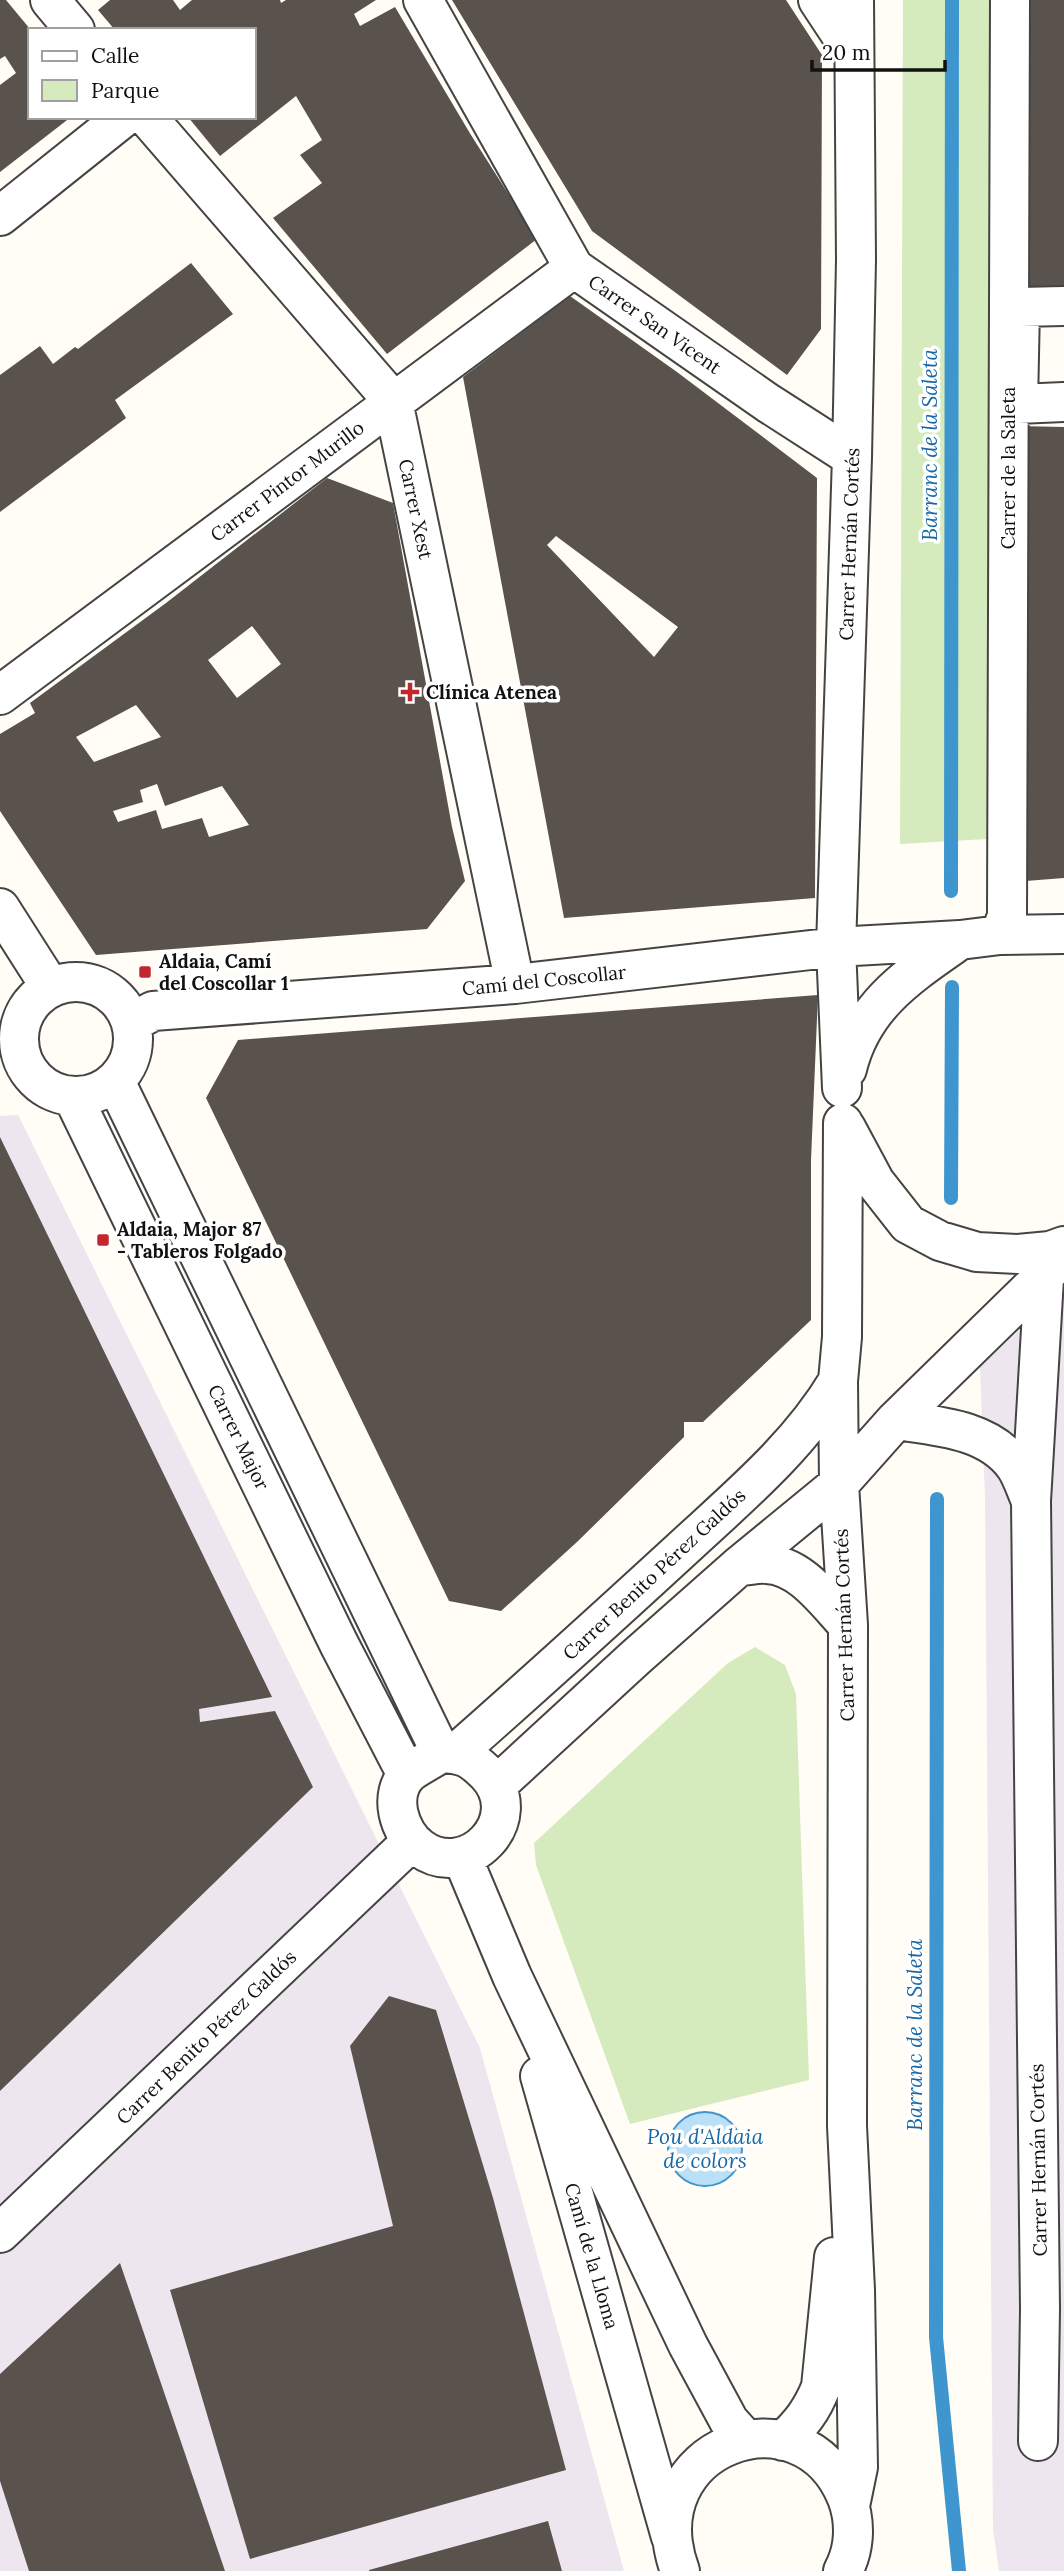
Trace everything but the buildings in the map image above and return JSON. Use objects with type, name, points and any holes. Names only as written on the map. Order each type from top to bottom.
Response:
[{"type":"street","points":[[50,0],[73,28]]},
{"type":"street","name":"Carrer San Vicent","points":[[423,0],[575,268],[768,403],[852,457]]},
{"type":"street","points":[[818,0],[853,53]]},
{"type":"street","name":"Carrer Hernán Cortés","points":[[850,2506],[858,2467],[855,2290],[847,2126],[848,1625],[839,1484],[843,1106],[836,947],[856,260],[853,53],[855,0]]},
{"type":"street","name":"Carrer de la Saleta","points":[[1000,935],[1007,916],[1010,0]]},
{"type":"street","points":[[0,216],[121,119]]},
{"type":"street","name":"Carrer Xest","points":[[149,119],[393,401],[515,984]]},
{"type":"street","name":"Carrer Pintor Murillo","points":[[0,695],[575,268]]},
{"type":"street","points":[[1064,306],[1020,307],[1018,404],[1064,402]]},
{"type":"street","points":[[0,908],[51,988]]},
{"type":"street","name":"Camí del Coscollar","points":[[131,1023],[153,1012],[515,984],[836,947],[1000,935],[1060,937]]},
{"type":"street","name":"Camí del Coscollar","points":[[843,1106],[850,1056],[862,1027],[899,983],[960,940]]},
{"type":"street","points":[[69,982],[89,984],[108,991],[121,1005],[131,1023],[134,1041],[130,1059],[122,1075],[108,1088],[74,1097],[55,1094],[39,1085],[10,1055],[23,1015],[34,999],[51,988],[69,982]]},
{"type":"street","points":[[115,1081],[448,1753]]},
{"type":"street","name":"Carrer Major","points":[[74,1097],[339,1644],[407,1775]]},
{"type":"street","points":[[843,1106],[875,1182],[908,1224],[940,1241],[977,1252],[1018,1254],[1050,1251],[1064,1246]]},
{"type":"street","points":[[497,1785],[739,1566],[839,1484],[896,1420],[1054,1267]]},
{"type":"street","name":"Carrer Hernán Cortés","points":[[1038,2441],[1052,2308],[1031,1501],[1054,1267]]},
{"type":"street","name":"Carrer Benito Pérez Galdós","points":[[448,1753],[572,1650],[747,1489],[799,1437],[838,1381]]},
{"type":"street","name":"Carrer Hernán Cortés","points":[[896,1420],[959,1430],[992,1445],[1015,1466],[1031,1501]]},
{"type":"street","points":[[739,1566],[767,1564],[789,1569],[848,1625]]},
{"type":"street","points":[[448,1753],[472,1759],[497,1785],[502,1802],[499,1821],[492,1837],[478,1849],[462,1857],[443,1858],[426,1852],[411,1842],[397,1809],[400,1791],[407,1775],[448,1753]]},
{"type":"street","name":"Carrer Benito Pérez Galdós","points":[[0,2233],[411,1842]]},
{"type":"street","name":"Camí de la Lloma","points":[[462,1857],[512,1976],[714,2396],[729,2421],[764,2440]]},
{"type":"street","name":"Camí de la Lloma","points":[[512,1976],[676,2554]]},
{"type":"street","name":"Carrer Hernán Cortés","points":[[764,2440],[802,2423],[814,2406],[821,2387],[847,2126]]},
{"type":"street","points":[[676,2554],[673,2510],[683,2485],[699,2464],[720,2449],[764,2440],[806,2449],[825,2464],[841,2483],[854,2525],[847,2568]]},
{"type":"shaded area","points":[[18,1115],[480,2048],[624,2571],[0,2571],[0,1116]]},
{"type":"shaded area","points":[[1064,1288],[1064,2571],[999,2571],[993,2530],[985,1499],[980,1367]]},
{"type":"green space","points":[[903,0],[992,0],[987,839],[900,844]]},
{"type":"green space","points":[[755,1647],[785,1665],[796,1694],[809,2080],[630,2124],[536,1865],[534,1843],[728,1663]]},
{"type":"water","name":"Pou d'Aldaia de colors","points":[[705,2112],[719,2115],[731,2123],[739,2135],[742,2149],[739,2163],[731,2175],[719,2183],[705,2186],[691,2183],[679,2175],[671,2163],[668,2149],[671,2135],[679,2123],[691,2115]]},
{"type":"waterway","name":"Barranc de la Saleta","points":[[951,891],[952,0]]},
{"type":"waterway","name":"Barranc de la Saleta","points":[[951,1198],[952,987]]},
{"type":"waterway","name":"Barranc de la Saleta","points":[[937,1499],[936,2337],[959,2571]]},
{"type":"place","name":"Clínica Atenea","points":[[410,692]]},
{"type":"place","name":"Aldaia, Camí del Coscollar 1","points":[[145,972]]},
{"type":"place","name":"Aldaia, Major 87 - Tableros Folgado","points":[[103,1240]]}]
